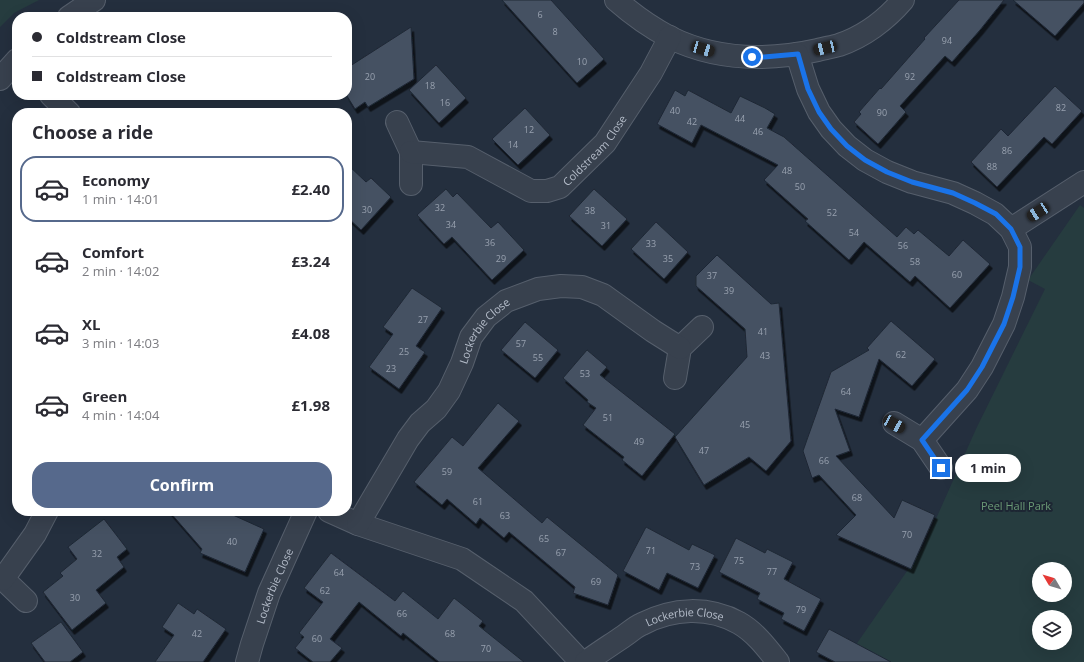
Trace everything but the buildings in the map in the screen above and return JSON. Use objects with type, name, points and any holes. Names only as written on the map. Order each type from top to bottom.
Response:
[{"type":"street","points":[[76,12],[94,0]]},
{"type":"street","points":[[616,0],[627,10],[650,26],[670,37],[690,45],[722,54],[764,57],[798,54],[838,45],[860,35],[880,22],[903,0]]},
{"type":"street","name":"Coldstream Close","points":[[411,152],[468,157],[530,191],[547,191],[560,187],[604,142],[651,73],[670,37]]},
{"type":"street","points":[[798,54],[808,89],[819,112],[831,129],[847,146],[865,160],[887,172],[912,182],[953,193],[996,214],[1011,229],[1020,247],[1020,267],[1013,297],[1004,324],[982,367],[967,390],[922,440]]},
{"type":"street","points":[[0,79],[12,66]]},
{"type":"street","points":[[56,100],[64,108]]},
{"type":"street","points":[[397,122],[411,152],[411,184]]},
{"type":"street","points":[[1011,229],[1084,182]]},
{"type":"street","name":"Lockerbie Close","points":[[358,524],[408,439],[420,423],[436,408],[449,391],[462,363],[471,337],[486,317],[506,301],[538,289],[561,286],[582,287],[603,295],[653,331],[680,348]]},
{"type":"street","points":[[674,378],[680,348],[702,327]]},
{"type":"street","points":[[894,424],[922,440],[941,468]]},
{"type":"street","points":[[26,601],[2,577],[35,534],[44,516]]},
{"type":"street","name":"Lockerbie Close","points":[[247,662],[269,593],[304,516]]},
{"type":"street","points":[[340,516],[358,524],[462,559],[524,601],[581,662]]},
{"type":"street","name":"Lockerbie Close","points":[[586,662],[641,624],[663,615],[683,611],[702,611],[721,616],[739,624],[755,635],[778,662]]},
{"type":"green space","points":[[0,0],[39,0],[16,12],[12,12],[12,15],[0,27]]},
{"type":"green space","name":"Peel Hall Park","points":[[1080,205],[1084,208],[1084,662],[844,662],[923,548],[976,429],[1045,289],[1028,280]]},
{"type":"route","points":[[752,57],[798,54],[808,89],[819,112],[831,129],[847,146],[865,160],[887,172],[912,182],[953,193],[996,214],[1011,229],[1020,247],[1020,267],[1013,297],[1004,324],[982,367],[967,390],[922,440],[941,468]]}]
